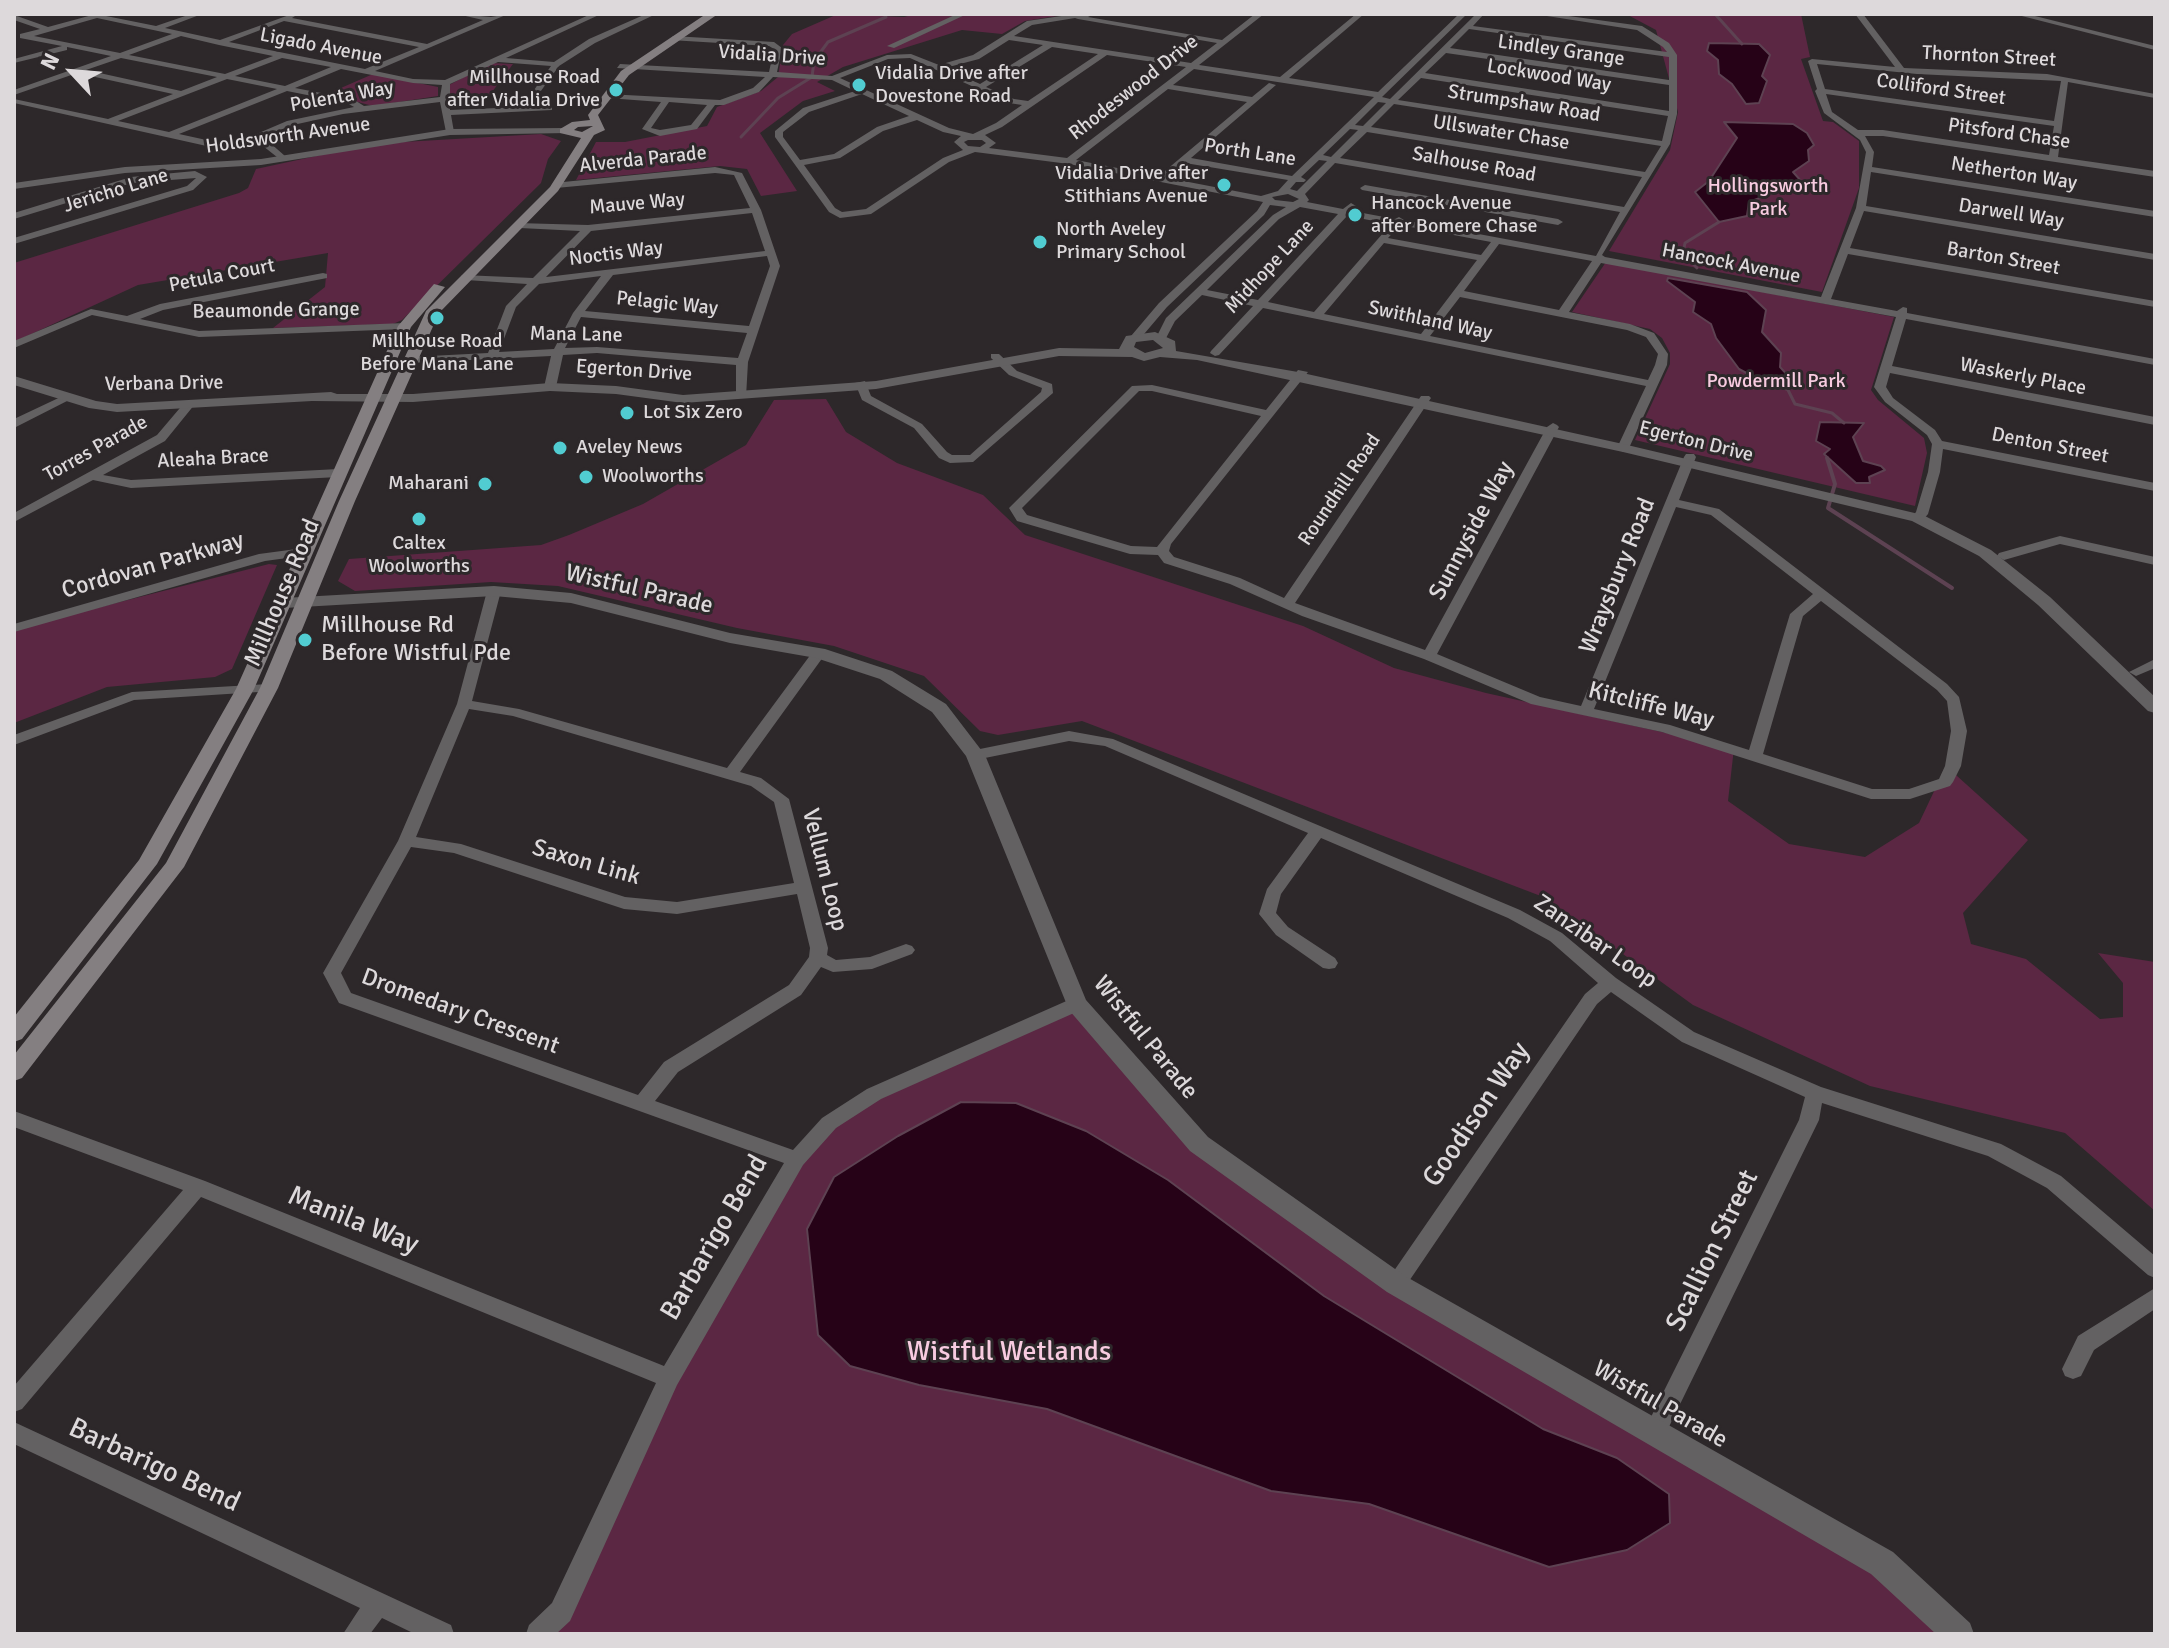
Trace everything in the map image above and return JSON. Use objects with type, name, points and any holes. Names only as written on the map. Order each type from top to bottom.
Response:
[{"type":"main road","name":"Millhouse Road","points":[[14,1072],[174,867],[269,688],[294,602],[304,552],[338,473],[384,396],[410,360],[433,311],[556,185],[590,99],[629,64],[702,14]]},
{"type":"main road","name":"Millhouse Road","points":[[14,1033],[147,864],[294,602],[384,396],[405,326],[456,270],[539,189],[578,129],[593,115],[629,64],[712,14]]},
{"type":"main road","points":[[147,864],[174,867]]},
{"type":"street","points":[[157,28],[198,14]]},
{"type":"street","points":[[218,44],[298,14]]},
{"type":"street","points":[[461,14],[492,19]]},
{"type":"street","points":[[367,72],[504,14]]},
{"type":"street","points":[[450,132],[444,99],[446,83],[597,14]]},
{"type":"street","points":[[525,108],[556,64],[592,41],[652,14]]},
{"type":"street","points":[[891,46],[963,14]]},
{"type":"street","points":[[938,68],[976,57],[1030,23],[1090,14]]},
{"type":"street","name":"Rhodeswood Drive","points":[[1069,161],[1260,14]]},
{"type":"street","points":[[1283,79],[1360,14]]},
{"type":"street","points":[[1131,344],[1163,305],[1261,213],[1272,196],[1294,179],[1463,14]]},
{"type":"street","points":[[1164,344],[1170,320],[1299,200],[1310,182],[1480,14]]},
{"type":"street","points":[[1538,14],[1639,28],[1666,45],[1673,55],[1673,114],[1666,144],[1562,314]]},
{"type":"street","points":[[1859,14],[1901,70]]},
{"type":"street","points":[[2018,14],[2155,48]]},
{"type":"street","points":[[18,37],[100,15]]},
{"type":"street","name":"Ligado Avenue","points":[[100,15],[218,44],[367,72],[446,83]]},
{"type":"street","points":[[1077,16],[1094,22],[1223,42]]},
{"type":"street","points":[[14,17],[48,30]]},
{"type":"street","points":[[283,19],[429,46]]},
{"type":"street","points":[[1467,27],[1673,55]]},
{"type":"street","points":[[14,93],[182,33]]},
{"type":"street","points":[[18,37],[288,88],[350,101],[361,108]]},
{"type":"street","points":[[1005,37],[1106,52],[1272,85],[1377,98]]},
{"type":"street","points":[[607,96],[712,104],[756,90],[773,73],[778,48],[771,44],[673,38]]},
{"type":"street","points":[[980,87],[1051,44]]},
{"type":"street","points":[[14,61],[70,46]]},
{"type":"street","name":"Lindley Grange","points":[[1444,50],[1674,83]]},
{"type":"street","points":[[946,160],[958,144],[999,125],[1106,52]]},
{"type":"street","points":[[109,121],[280,55]]},
{"type":"street","points":[[833,78],[887,57],[900,56],[1029,104]]},
{"type":"street","points":[[1096,59],[1283,79],[1377,98]]},
{"type":"street","points":[[496,60],[556,64]]},
{"type":"street","name":"Thornton Street","points":[[1819,91],[1810,63],[1821,60],[1901,70],[2065,78],[2155,96]]},
{"type":"street","name":"Vidalia Drive","points":[[629,64],[833,78],[946,130],[973,136],[985,144]]},
{"type":"street","points":[[170,135],[340,67]]},
{"type":"street","points":[[76,71],[182,93]]},
{"type":"street","name":"Lockwood Way","points":[[1419,75],[1673,114]]},
{"type":"street","points":[[2053,159],[2065,78]]},
{"type":"street","points":[[1162,178],[1272,85]]},
{"type":"street","points":[[1167,86],[1253,100]]},
{"type":"street","points":[[864,91],[818,105],[782,126],[779,137],[832,210],[850,216],[868,212],[946,160],[985,144],[999,125]]},
{"type":"street","points":[[1819,91],[1828,113],[1857,133],[1870,152],[1861,208],[1826,298]]},
{"type":"street","name":"Colliford Street","points":[[1819,91],[2058,124]]},
{"type":"street","name":"Strumpshaw Road","points":[[1377,98],[1666,144]]},
{"type":"street","name":"Polenta Way","points":[[14,101],[211,144],[249,140],[290,123],[361,108],[444,99]]},
{"type":"street","points":[[666,100],[646,129],[649,131],[660,133],[694,127],[712,104]]},
{"type":"street","points":[[446,113],[549,108]]},
{"type":"street","points":[[799,163],[837,156],[880,129],[919,116]]},
{"type":"street","name":"Ullswater Chase","points":[[1348,126],[1648,175]]},
{"type":"street","name":"Holdsworth Avenue","points":[[14,186],[94,173],[282,158],[450,132],[578,129]]},
{"type":"street","name":"Vidalia Drive","points":[[946,130],[958,144]]},
{"type":"street","name":"Pitsford Chase","points":[[1857,133],[1883,133],[2155,174]]},
{"type":"street","points":[[249,140],[266,144],[282,158]]},
{"type":"street","points":[[958,144],[985,144],[1299,200]]},
{"type":"street","name":"Salhouse Road","points":[[1317,157],[1626,210]]},
{"type":"street","name":"Porth Lane","points":[[1184,160],[1310,182]]},
{"type":"street","name":"Midhope Lane","points":[[1215,353],[1384,168]]},
{"type":"street","name":"Netherton Way","points":[[1868,169],[2155,214]]},
{"type":"street","name":"Alverda Parade","points":[[556,185],[725,170],[737,173],[756,210],[775,266],[742,362],[742,395]]},
{"type":"street","name":"Jericho Lane","points":[[14,241],[190,188],[202,177],[195,174],[131,180],[63,202]]},
{"type":"street","points":[[1365,188],[1558,222]]},
{"type":"street","points":[[1272,196],[1299,200]]},
{"type":"street","name":"Hancock Avenue","points":[[1299,200],[2155,359]]},
{"type":"street","points":[[1551,232],[1573,201]]},
{"type":"street","points":[[14,216],[63,202],[89,218]]},
{"type":"street","name":"Hancock Avenue","points":[[1349,207],[1498,239],[1600,254]]},
{"type":"street","name":"Darwell Way","points":[[1861,208],[2155,257]]},
{"type":"street","name":"Mauve Way","points":[[520,225],[588,228],[756,210]]},
{"type":"street","points":[[1316,316],[1399,220]]},
{"type":"street","points":[[493,354],[511,306],[588,228]]},
{"type":"street","points":[[1423,338],[1498,239]]},
{"type":"street","points":[[1382,240],[1483,258]]},
{"type":"street","name":"Barton Street","points":[[1845,250],[2155,304]]},
{"type":"street","name":"Noctis Way","points":[[466,277],[535,281],[770,253]]},
{"type":"street","points":[[550,387],[558,351],[578,313],[610,272]]},
{"type":"street","name":"Petula Court","points":[[130,319],[160,307],[323,276]]},
{"type":"street","name":"Swithland Way","points":[[1202,292],[1651,384]]},
{"type":"street","points":[[1457,293],[1650,335],[1663,354],[1625,445]]},
{"type":"street","name":"Beaumonde Grange","points":[[14,345],[91,312],[199,334],[405,326]]},
{"type":"street","points":[[1902,312],[1880,387],[1884,394],[1931,433],[1938,444],[1920,516]]},
{"type":"street","name":"Pelagic Way","points":[[578,313],[752,330]]},
{"type":"street","name":"Egerton Drive","points":[[1131,344],[1144,357],[1164,344],[1211,358],[1300,374]]},
{"type":"street","name":"Egerton Drive","points":[[384,396],[550,387],[616,390],[683,399],[857,385],[998,359],[1131,344],[1164,344],[1625,445],[1920,516],[1971,534],[2004,556],[2065,605],[2155,689]]},
{"type":"street","name":"Mana Lane","points":[[410,360],[597,350],[742,362]]},
{"type":"street","points":[[857,385],[871,402],[913,422],[943,455],[963,460],[980,454],[1047,393],[1048,386],[1013,373],[998,359]]},
{"type":"street","name":"Waskerly Place","points":[[1884,368],[2155,421]]},
{"type":"street","points":[[1268,414],[1152,388],[1136,388],[1015,508],[1022,518],[1130,550],[1162,551],[1300,374]]},
{"type":"street","name":"Verbana Drive","points":[[14,380],[67,397],[117,408],[384,396]]},
{"type":"street","points":[[14,424],[67,397]]},
{"type":"street","name":"Roundhill Road","points":[[1287,604],[1424,401]]},
{"type":"street","name":"Torres Parade","points":[[14,518],[161,438],[189,404]]},
{"type":"street","name":"Sunnyside Way","points":[[1429,656],[1552,430]]},
{"type":"street","name":"Denton Street","points":[[1938,444],[2155,487]]},
{"type":"street","name":"Wraysbury Road","points":[[1586,711],[1689,460]]},
{"type":"street","name":"Aleaha Brace","points":[[91,476],[131,484],[338,473]]},
{"type":"street","name":"Kitcliffe Way","points":[[1162,551],[1178,564],[1224,576],[1287,604],[1429,656],[1536,701],[1665,728],[1871,794],[1929,790],[1945,782],[1953,766],[1959,731],[1954,700],[1942,687],[1715,512],[1672,502]]},
{"type":"street","name":"Egerton Drive","points":[[1920,516],[1985,553],[2044,601],[2155,707]]},
{"type":"street","points":[[2004,556],[2060,540],[2155,561]]},
{"type":"street","name":"Cordovan Parkway","points":[[14,628],[264,557],[304,552]]},
{"type":"street","name":"Wistful Parade","points":[[294,602],[494,591],[571,598],[730,638],[819,653],[886,675],[939,708],[975,755],[1077,1004],[1199,1144],[1396,1284],[1882,1563],[1959,1634]]},
{"type":"street","name":"Dromedary Crescent","points":[[494,591],[464,704],[406,841],[332,973],[345,998],[796,1159]]},
{"type":"street","points":[[1754,757],[1797,614],[1821,594]]},
{"type":"street","points":[[730,775],[819,653]]},
{"type":"street","points":[[2136,672],[2155,663]]},
{"type":"street","points":[[14,740],[132,696],[269,688]]},
{"type":"street","name":"Vellum Loop","points":[[464,704],[514,712],[756,782],[781,799],[818,958],[795,990],[671,1067],[641,1104]]},
{"type":"street","name":"Zanzibar Loop","points":[[975,755],[1069,736],[1108,742],[1316,833],[1514,914],[1556,937],[1610,983],[1688,1037],[1815,1093],[1994,1150],[2054,1182],[2155,1269]]},
{"type":"street","points":[[1316,833],[1273,893],[1267,914],[1282,931],[1329,963]]},
{"type":"street","name":"Saxon Link","points":[[406,841],[455,848],[624,903],[677,908],[803,887]]},
{"type":"street","points":[[818,958],[833,966],[849,966],[872,963],[906,950]]},
{"type":"street","name":"Goodison Way","points":[[1396,1284],[1591,999],[1610,983]]},
{"type":"street","name":"Barbarigo Bend","points":[[538,1634],[561,1612],[669,1378],[796,1159],[829,1123],[874,1094],[1077,1004]]},
{"type":"street","name":"Scallion Street","points":[[1655,1432],[1809,1120],[1815,1093]]},
{"type":"street","name":"Manila Way","points":[[14,1119],[198,1187],[669,1378]]},
{"type":"street","points":[[14,1402],[198,1187]]},
{"type":"street","points":[[2073,1369],[2086,1343],[2155,1297]]},
{"type":"street","name":"Barbarigo Bend","points":[[14,1433],[442,1634]]},
{"type":"street","points":[[355,1634],[378,1604]]},
{"type":"green space","points":[[838,14],[904,17],[915,14],[1070,14],[1025,21],[1002,34],[962,30],[843,67],[817,82],[835,91],[803,101],[760,133],[797,191],[761,196],[747,169],[720,166],[576,180],[596,142],[625,142],[707,126],[717,107],[761,91],[778,77],[783,45],[792,34]]},
{"type":"green space","name":"Hollingsworth Park","points":[[1626,14],[1801,14],[1810,57],[1801,59],[1823,121],[1833,122],[1859,141],[1859,188],[1822,292],[1609,251],[1670,150],[1678,112],[1656,30]]},
{"type":"green space","points":[[491,63],[513,64],[480,108],[451,108],[449,85]]},
{"type":"green space","points":[[373,74],[438,87],[438,96],[373,106],[327,94]]},
{"type":"green space","points":[[541,134],[561,141],[548,159],[541,183],[402,320],[393,324],[273,328],[325,287],[328,253],[138,285],[14,342],[14,263],[239,193],[248,188],[256,169],[353,148]]},
{"type":"green space","name":"Powdermill Park","points":[[1606,262],[1894,317],[1871,390],[1878,400],[1924,438],[1927,453],[1915,506],[1635,440],[1670,364],[1670,353],[1662,338],[1650,329],[1572,312]]},
{"type":"green space","points":[[826,399],[846,432],[897,463],[983,495],[1025,535],[1303,626],[1394,668],[1486,693],[1734,748],[1728,801],[1789,844],[1865,857],[1919,823],[1946,766],[2028,840],[1963,913],[1971,944],[2026,959],[2100,1019],[2123,1017],[2123,983],[2098,953],[2155,962],[2155,1211],[2065,1133],[1870,1086],[1693,1005],[1546,898],[1082,721],[998,735],[980,731],[924,676],[834,646],[737,628],[558,586],[491,582],[355,591],[338,581],[349,559],[541,545],[569,535],[643,504],[746,445],[774,400]]},
{"type":"green space","points":[[269,564],[277,565],[232,669],[215,677],[107,687],[14,723],[14,629]]},
{"type":"green space","name":"Wistful Wetlands","points":[[1079,1004],[1201,1147],[1395,1282],[1885,1564],[1951,1634],[555,1634],[670,1378],[798,1157],[831,1122]]},
{"type":"shaded area","points":[[1709,43],[1759,44],[1770,55],[1762,76],[1767,81],[1759,103],[1746,104],[1732,84],[1719,74],[1718,60],[1707,51]]},
{"type":"shaded area","points":[[1724,122],[1793,124],[1807,133],[1814,145],[1808,150],[1809,161],[1793,172],[1802,182],[1796,189],[1781,190],[1749,202],[1747,216],[1719,222],[1695,192],[1709,181],[1737,138]]},
{"type":"shaded area","points":[[1668,278],[1747,292],[1766,310],[1762,332],[1781,353],[1780,367],[1791,379],[1788,390],[1767,384],[1739,369],[1716,338],[1711,324],[1693,312],[1695,302],[1667,281]]},
{"type":"shaded area","points":[[1820,422],[1864,423],[1853,437],[1863,461],[1885,470],[1869,477],[1870,483],[1856,483],[1824,454],[1830,449],[1816,441]]},
{"type":"shaded area","points":[[961,1102],[1016,1103],[1086,1131],[1168,1180],[1324,1296],[1543,1429],[1617,1458],[1669,1494],[1670,1523],[1627,1550],[1549,1567],[1369,1504],[1271,1491],[1047,1409],[919,1385],[850,1366],[818,1335],[807,1229],[834,1177],[898,1136]]},
{"type":"waterway","points":[[1715,14],[1742,44]]},
{"type":"waterway","points":[[741,137],[778,98],[812,77],[814,61],[828,42],[886,17]]},
{"type":"waterway","points":[[1697,268],[1683,253],[1685,243],[1719,222]]},
{"type":"waterway","points":[[1788,390],[1795,404],[1832,413],[1844,423]]},
{"type":"waterway","points":[[1827,458],[1835,484],[1828,508],[1952,588]]},
{"type":"place","name":"Vidalia Drive after Dovestone Road","points":[[859,85]]},
{"type":"place","name":"Millhouse Road after Vidalia Drive","points":[[616,90]]},
{"type":"place","name":"Vidalia Drive after Stithians Avenue","points":[[1224,185]]},
{"type":"place","name":"Hancock Avenue after Bomere Chase","points":[[1355,215]]},
{"type":"place","name":"North Aveley Primary School","points":[[1040,242]]},
{"type":"place","name":"Millhouse Road Before Mana Lane","points":[[437,318]]},
{"type":"place","name":"Lot Six Zero","points":[[627,413]]},
{"type":"place","name":"Aveley News","points":[[560,448]]},
{"type":"place","name":"Woolworths","points":[[586,477]]},
{"type":"place","name":"Maharani","points":[[485,484]]},
{"type":"place","name":"Caltex Woolworths","points":[[419,519]]},
{"type":"place","name":"Millhouse Rd Before Wistful Pde","points":[[305,640]]}]
